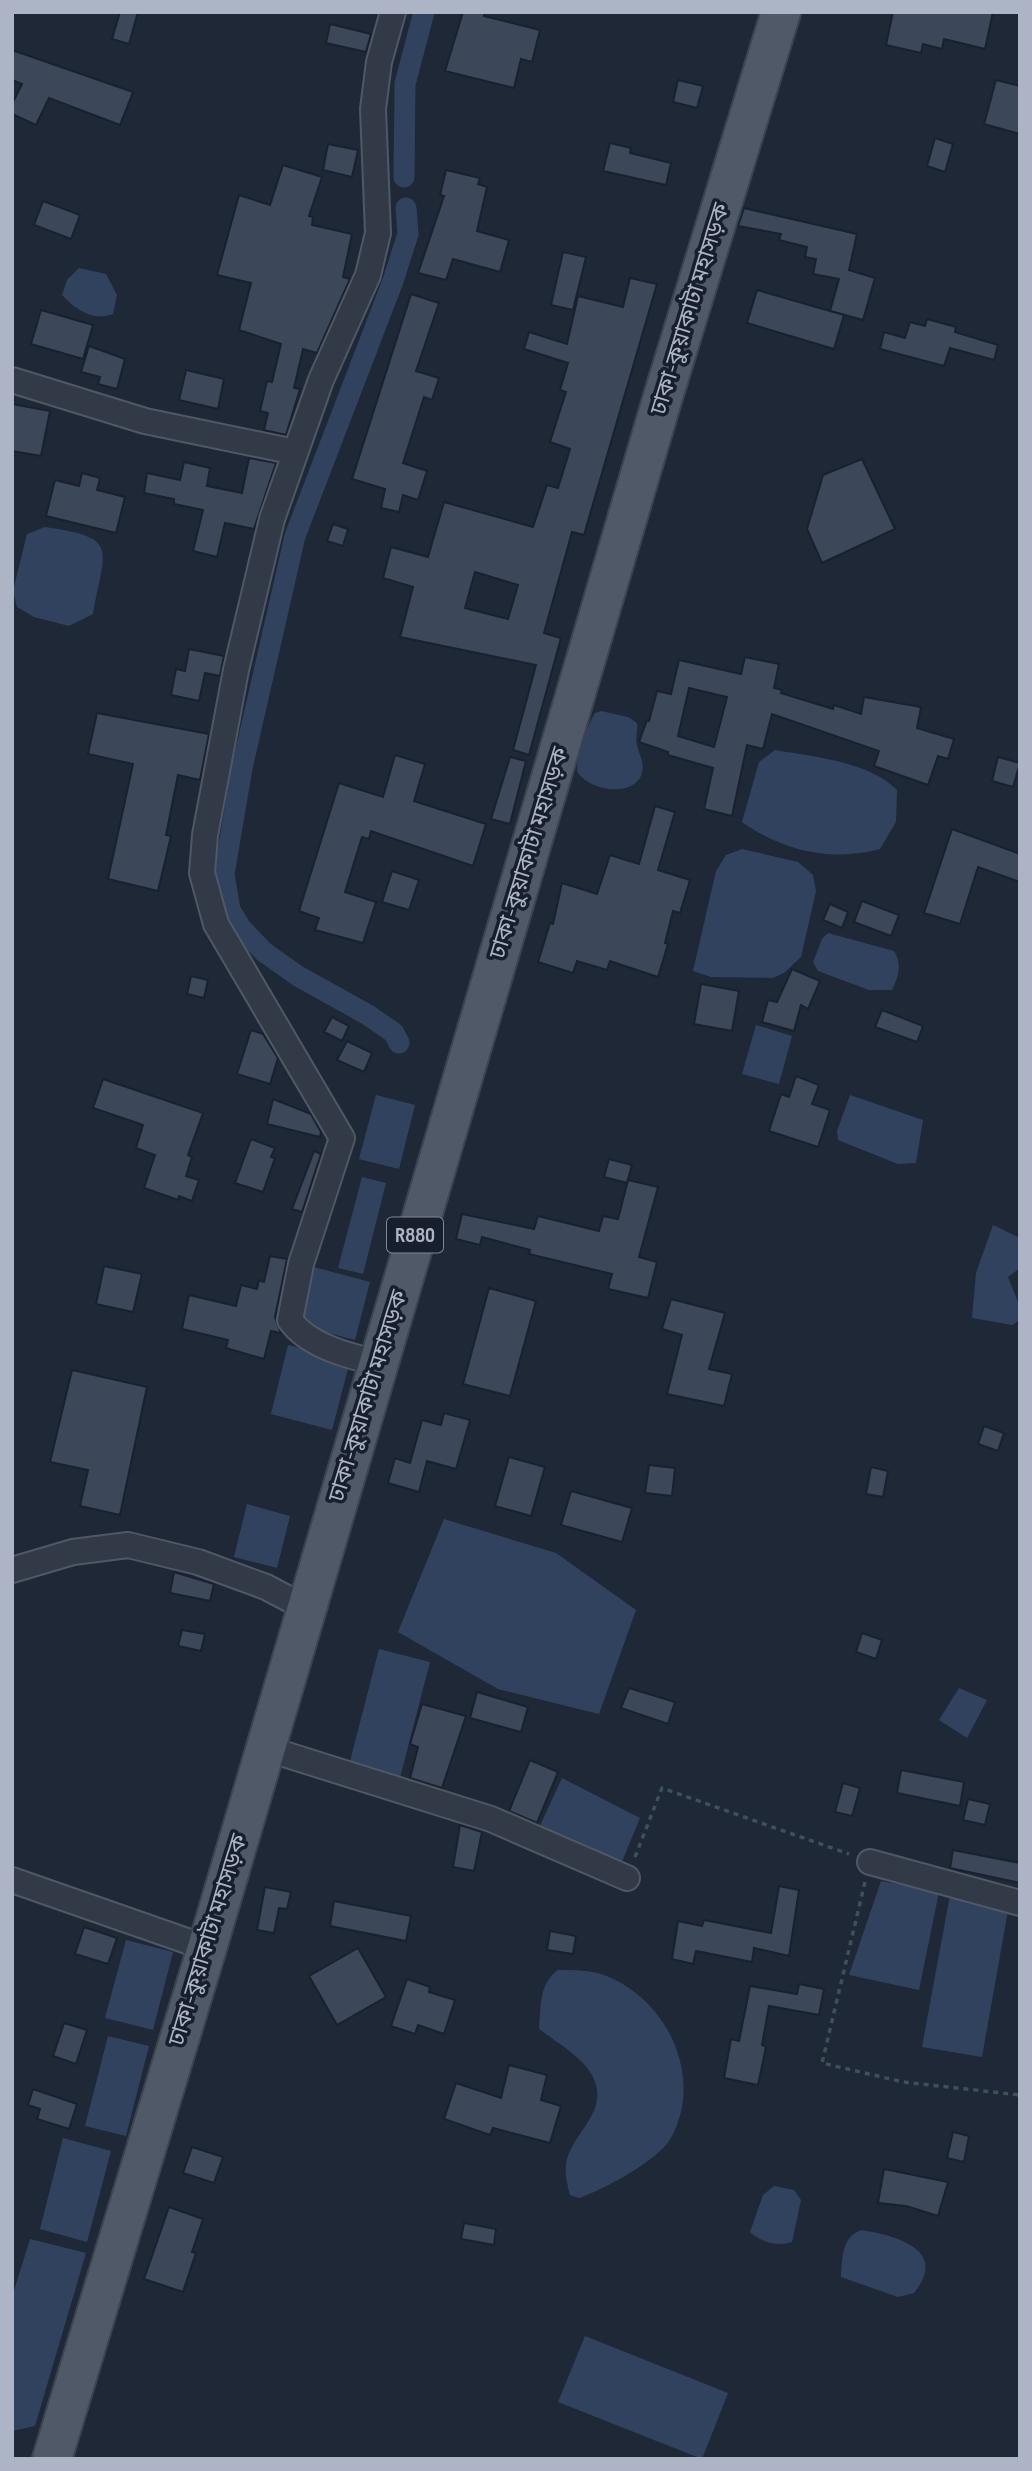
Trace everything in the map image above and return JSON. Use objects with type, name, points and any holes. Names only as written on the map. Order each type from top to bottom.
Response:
[{"type":"main road","name":"ঢাকা-কুয়াকাটা মহাসড়ক","points":[[52,2459],[206,1948],[304,1607],[662,400],[781,12]]},
{"type":"street","points":[[378,1363],[339,1353],[301,1331],[290,1320],[302,1264],[342,1138],[216,924],[202,873],[205,835],[236,670],[272,519],[321,380],[368,275],[378,233],[373,109],[379,62],[393,12]]},
{"type":"street","points":[[12,380],[145,421],[295,452]]},
{"type":"street","points":[[12,1570],[73,1552],[128,1545],[198,1562],[266,1587],[304,1607]]},
{"type":"street","points":[[265,1748],[491,1819],[627,1878]]},
{"type":"street","points":[[870,1862],[1020,1903]]},
{"type":"street","points":[[12,1880],[206,1948]]},
{"type":"path","points":[[627,1878],[662,1788],[870,1862],[822,2063],[903,2082],[1020,2095]]},
{"type":"water","points":[[79,268],[106,274],[117,295],[113,314],[98,316],[85,313],[62,295],[67,280]]},
{"type":"water","points":[[45,527],[86,536],[102,550],[103,560],[93,614],[69,626],[34,617],[17,607],[13,591],[27,534]]},
{"type":"water","points":[[601,711],[628,717],[637,723],[636,743],[642,771],[636,783],[628,787],[599,787],[582,778],[577,771],[578,756],[585,734],[595,713]]},
{"type":"water","points":[[775,750],[856,766],[885,780],[897,790],[896,822],[880,849],[844,854],[808,851],[774,840],[742,822],[759,762]]},
{"type":"water","points":[[742,849],[798,862],[813,875],[816,891],[801,957],[784,973],[773,978],[711,977],[693,971],[716,871],[726,855]]},
{"type":"water","points":[[828,933],[894,951],[899,970],[892,990],[869,990],[818,971],[813,962],[822,939]]},
{"type":"water","points":[[756,1025],[792,1036],[779,1084],[742,1074]]},
{"type":"water","points":[[376,1095],[415,1105],[399,1169],[359,1159]]},
{"type":"water","points":[[850,1095],[923,1120],[916,1163],[898,1164],[838,1140],[837,1131]]},
{"type":"water","points":[[362,1177],[386,1183],[363,1274],[338,1268]]},
{"type":"water","points":[[993,1225],[1020,1238],[1020,1268],[1008,1277],[1020,1307],[1020,1320],[1012,1325],[972,1318],[976,1273]]},
{"type":"water","points":[[310,1266],[370,1282],[355,1340],[295,1324]]},
{"type":"water","points":[[288,1345],[350,1361],[332,1430],[271,1414]]},
{"type":"water","points":[[247,1504],[290,1516],[277,1568],[234,1557]]},
{"type":"water","points":[[444,1519],[556,1553],[636,1610],[599,1714],[498,1689],[398,1632]]},
{"type":"water","points":[[379,1649],[430,1662],[400,1778],[349,1765]]},
{"type":"water","points":[[959,1688],[987,1700],[967,1738],[939,1720]]},
{"type":"water","points":[[562,1778],[640,1818],[619,1869],[539,1828]]},
{"type":"water","points":[[881,1881],[939,1892],[919,1990],[849,1975]]},
{"type":"water","points":[[950,1895],[1009,1905],[982,2057],[922,2047]]},
{"type":"water","points":[[126,1940],[173,1952],[153,2030],[105,2018]]},
{"type":"water","points":[[558,1970],[601,1974],[624,1985],[644,2000],[661,2019],[673,2041],[681,2065],[684,2089],[680,2114],[665,2147],[630,2173],[579,2198],[570,2195],[566,2163],[595,2107],[596,2086],[592,2075],[581,2062],[539,2029],[544,1989]]},
{"type":"water","points":[[108,2036],[149,2046],[126,2136],[85,2126]]},
{"type":"water","points":[[63,2138],[111,2151],[87,2242],[40,2229]]},
{"type":"water","points":[[774,2186],[794,2190],[801,2200],[792,2242],[769,2243],[750,2232],[763,2195]]},
{"type":"water","points":[[862,2230],[903,2241],[922,2255],[925,2265],[923,2278],[914,2293],[898,2297],[841,2277],[847,2242]]},
{"type":"water","points":[[30,2239],[86,2253],[35,2426],[12,2431],[12,2297]]},
{"type":"water","points":[[585,2336],[728,2393],[702,2459],[558,2402]]},
{"type":"building","points":[[120,12],[138,12],[129,44],[112,39]]},
{"type":"building","points":[[463,12],[485,12],[484,16],[540,30],[532,62],[521,59],[514,88],[445,71]]},
{"type":"building","points":[[893,12],[993,12],[985,49],[944,39],[942,49],[923,44],[921,53],[886,45]]},
{"type":"building","points":[[330,24],[371,34],[366,52],[326,43]]},
{"type":"building","points":[[12,50],[133,92],[120,125],[49,98],[36,125],[12,114],[12,104],[22,84],[12,80]]},
{"type":"building","points":[[678,80],[703,86],[697,108],[673,102]]},
{"type":"building","points":[[996,80],[1020,86],[1020,134],[984,124]]},
{"type":"building","points":[[935,138],[953,144],[945,172],[927,166]]},
{"type":"building","points":[[610,143],[631,148],[630,153],[671,163],[666,185],[603,171]]},
{"type":"building","points":[[328,144],[358,150],[352,177],[323,170]]},
{"type":"building","points":[[283,165],[322,177],[309,216],[313,217],[312,225],[352,234],[343,277],[350,279],[317,353],[303,349],[294,388],[300,389],[286,435],[264,430],[268,413],[260,411],[267,381],[272,382],[281,344],[239,330],[251,283],[217,275],[239,195],[270,205]]},
{"type":"building","points":[[446,170],[480,178],[478,184],[487,187],[477,231],[509,240],[500,272],[453,259],[446,280],[418,273],[444,196],[440,195]]},
{"type":"building","points":[[43,201],[80,215],[71,239],[34,225]]},
{"type":"building","points":[[744,208],[857,234],[849,270],[875,278],[863,320],[830,311],[839,279],[813,274],[816,259],[805,257],[807,247],[779,240],[781,234],[738,226]]},
{"type":"building","points":[[563,252],[586,257],[573,310],[551,305]]},
{"type":"building","points":[[630,278],[657,284],[584,535],[572,532],[544,633],[561,638],[529,755],[513,750],[536,665],[400,637],[413,587],[383,578],[391,547],[428,557],[444,502],[533,527],[547,485],[558,488],[570,449],[550,442],[566,392],[560,390],[568,363],[524,349],[529,332],[567,344],[578,296],[623,307]],"holes":[[[475,572],[518,585],[508,619],[465,608]]]},
{"type":"building","points":[[757,290],[844,315],[834,349],[747,323]]},
{"type":"building","points":[[411,294],[439,303],[416,371],[439,378],[432,400],[424,397],[403,463],[427,471],[418,500],[403,495],[399,512],[381,508],[385,489],[352,479]]},
{"type":"building","points":[[41,310],[93,325],[83,359],[31,344]]},
{"type":"building","points":[[927,319],[956,327],[955,332],[998,345],[994,360],[950,348],[944,366],[880,349],[884,332],[905,338],[910,322],[925,326]]},
{"type":"building","points":[[89,346],[125,359],[117,389],[98,384],[100,377],[81,372]]},
{"type":"building","points":[[186,370],[224,379],[218,409],[179,400]]},
{"type":"building","points":[[12,404],[50,411],[41,456],[12,451]]},
{"type":"building","points":[[249,458],[276,463],[254,529],[225,523],[217,557],[193,551],[203,510],[174,504],[174,499],[144,493],[147,473],[180,480],[184,462],[210,468],[207,486],[242,493]]},
{"type":"building","points":[[862,459],[895,529],[822,563],[807,529],[823,475]]},
{"type":"building","points":[[82,473],[100,478],[97,490],[125,497],[116,533],[46,516],[55,480],[79,486]]},
{"type":"building","points":[[333,524],[348,529],[343,546],[327,541]]},
{"type":"building","points":[[189,649],[224,656],[220,676],[205,673],[199,701],[171,695],[176,669],[185,671]]},
{"type":"building","points":[[745,657],[779,664],[774,688],[782,690],[781,693],[833,709],[834,705],[861,714],[864,697],[921,707],[917,728],[954,739],[948,759],[938,756],[928,785],[874,766],[879,751],[772,714],[763,749],[747,745],[732,816],[704,809],[713,768],[668,755],[668,752],[639,742],[647,720],[649,721],[657,691],[671,694],[679,660],[741,674]],"holes":[[[689,688],[727,697],[714,747],[678,736]]]},
{"type":"building","points":[[97,713],[209,734],[200,780],[178,775],[166,835],[171,836],[158,891],[108,879],[133,764],[88,754]]},
{"type":"building","points":[[395,755],[425,764],[414,801],[486,824],[473,866],[371,831],[369,839],[362,837],[345,892],[376,902],[363,943],[315,930],[319,918],[299,911],[339,783],[383,797]]},
{"type":"building","points":[[510,757],[526,761],[510,824],[491,819]]},
{"type":"building","points":[[998,757],[1020,763],[1013,787],[992,781]]},
{"type":"building","points":[[655,806],[675,812],[658,870],[690,880],[680,913],[673,911],[665,943],[668,944],[658,977],[610,961],[607,970],[577,961],[573,973],[538,962],[550,923],[553,924],[562,883],[597,894],[610,855],[639,864]]},
{"type":"building","points":[[952,829],[1020,854],[1020,882],[978,867],[960,924],[924,913]]},
{"type":"building","points":[[392,871],[419,880],[409,910],[382,902]]},
{"type":"building","points":[[862,901],[899,915],[891,936],[854,922]]},
{"type":"building","points":[[830,904],[848,912],[842,928],[823,920]]},
{"type":"building","points":[[792,969],[820,981],[808,1009],[801,1005],[794,1031],[762,1022],[768,1000],[777,1002]]},
{"type":"building","points":[[191,976],[208,980],[204,998],[187,994]]},
{"type":"building","points":[[701,984],[739,991],[732,1031],[694,1024]]},
{"type":"building","points":[[882,1010],[923,1026],[917,1042],[875,1027]]},
{"type":"building","points":[[332,1017],[349,1026],[342,1041],[324,1032]]},
{"type":"building","points":[[251,1030],[263,1034],[278,1058],[270,1084],[237,1074]]},
{"type":"building","points":[[347,1041],[372,1053],[364,1072],[337,1060]]},
{"type":"building","points":[[796,1076],[819,1085],[812,1104],[830,1110],[818,1147],[769,1131],[781,1094],[789,1097]]},
{"type":"building","points":[[103,1079],[203,1113],[188,1155],[192,1157],[186,1176],[199,1180],[192,1201],[179,1196],[178,1200],[144,1188],[155,1155],[136,1148],[143,1125],[93,1108]]},
{"type":"building","points":[[273,1099],[311,1114],[321,1132],[320,1137],[267,1124]]},
{"type":"building","points":[[251,1139],[275,1148],[271,1157],[275,1158],[263,1192],[235,1183]]},
{"type":"building","points":[[314,1151],[321,1154],[302,1212],[292,1209]]},
{"type":"building","points":[[609,1159],[632,1165],[627,1183],[604,1177]]},
{"type":"building","points":[[628,1180],[658,1187],[639,1257],[657,1262],[648,1298],[608,1289],[612,1274],[529,1254],[530,1250],[482,1237],[480,1245],[456,1239],[462,1214],[534,1229],[538,1216],[599,1231],[603,1216],[618,1219]]},
{"type":"building","points":[[270,1256],[287,1259],[275,1317],[281,1333],[271,1331],[264,1359],[226,1348],[228,1340],[182,1329],[189,1295],[236,1306],[241,1285],[257,1289],[259,1280],[264,1282]]},
{"type":"building","points":[[104,1266],[142,1274],[133,1312],[96,1304]]},
{"type":"building","points":[[489,1288],[536,1301],[510,1396],[463,1384]]},
{"type":"building","points":[[671,1299],[725,1313],[709,1369],[732,1374],[724,1406],[667,1394],[682,1335],[662,1329]]},
{"type":"building","points":[[72,1370],[147,1387],[120,1515],[80,1506],[88,1470],[50,1462]]},
{"type":"building","points":[[444,1413],[470,1420],[456,1469],[427,1461],[419,1492],[388,1483],[395,1458],[410,1463],[422,1420],[441,1425]]},
{"type":"building","points":[[984,1426],[1004,1433],[998,1451],[978,1444]]},
{"type":"building","points":[[509,1457],[545,1467],[531,1516],[495,1506]]},
{"type":"building","points":[[649,1465],[675,1468],[672,1496],[645,1493]]},
{"type":"building","points":[[871,1467],[888,1471],[883,1497],[866,1494]]},
{"type":"building","points":[[571,1491],[632,1508],[622,1542],[561,1525]]},
{"type":"building","points":[[174,1572],[214,1584],[210,1601],[170,1593]]},
{"type":"building","points":[[182,1630],[205,1634],[201,1651],[178,1646]]},
{"type":"building","points":[[862,1633],[882,1640],[876,1659],[856,1652]]},
{"type":"building","points":[[629,1688],[675,1702],[668,1724],[621,1708]]},
{"type":"building","points":[[477,1692],[528,1707],[521,1732],[470,1718]]},
{"type":"building","points":[[422,1704],[466,1716],[442,1788],[410,1778],[418,1747],[410,1744]]},
{"type":"building","points":[[530,1760],[558,1772],[537,1823],[509,1811]]},
{"type":"building","points":[[901,1770],[964,1782],[960,1806],[897,1793]]},
{"type":"building","points":[[843,1783],[860,1788],[852,1816],[835,1812]]},
{"type":"building","points":[[968,1799],[990,1804],[985,1825],[963,1820]]},
{"type":"building","points":[[460,1825],[482,1832],[474,1871],[453,1867]]},
{"type":"building","points":[[953,1850],[1020,1863],[1020,1883],[950,1868]]},
{"type":"building","points":[[779,1886],[799,1890],[789,1956],[754,1948],[752,1962],[696,1951],[693,1964],[672,1959],[678,1921],[702,1926],[704,1920],[771,1933]]},
{"type":"building","points":[[265,1887],[291,1892],[287,1909],[279,1908],[274,1933],[257,1930]]},
{"type":"building","points":[[334,1901],[411,1916],[406,1941],[330,1926]]},
{"type":"building","points":[[84,1927],[117,1938],[108,1964],[75,1954]]},
{"type":"building","points":[[550,1931],[576,1936],[573,1954],[547,1950]]},
{"type":"building","points":[[358,1948],[386,1997],[337,2025],[309,1976]]},
{"type":"building","points":[[407,1979],[430,1987],[429,1992],[455,2000],[444,2034],[418,2025],[415,2034],[391,2026]]},
{"type":"building","points":[[799,1984],[824,1989],[819,2015],[769,2006],[762,2045],[766,2047],[758,2085],[724,2078],[731,2039],[739,2041],[750,1986],[797,1994]]},
{"type":"building","points":[[64,2023],[87,2030],[76,2064],[53,2056]]},
{"type":"building","points":[[509,2065],[547,2075],[541,2100],[561,2106],[550,2143],[493,2128],[490,2135],[444,2119],[456,2083],[501,2098]]},
{"type":"building","points":[[33,2089],[77,2104],[69,2129],[37,2119],[40,2109],[28,2105]]},
{"type":"building","points":[[953,2132],[969,2136],[964,2162],[947,2158]]},
{"type":"building","points":[[192,2147],[223,2157],[214,2183],[183,2173]]},
{"type":"building","points":[[884,2169],[948,2182],[938,2216],[906,2206],[878,2203]]},
{"type":"building","points":[[169,2207],[203,2219],[192,2252],[196,2253],[183,2292],[144,2279]]},
{"type":"building","points":[[464,2223],[496,2229],[494,2245],[461,2239]]},
{"type":"waterway","points":[[404,177],[405,84],[424,12]]},
{"type":"waterway","points":[[399,1043],[394,1033],[368,1015],[298,976],[264,952],[241,928],[230,910],[224,874],[242,768],[295,536],[393,281],[408,234],[406,208]]}]
